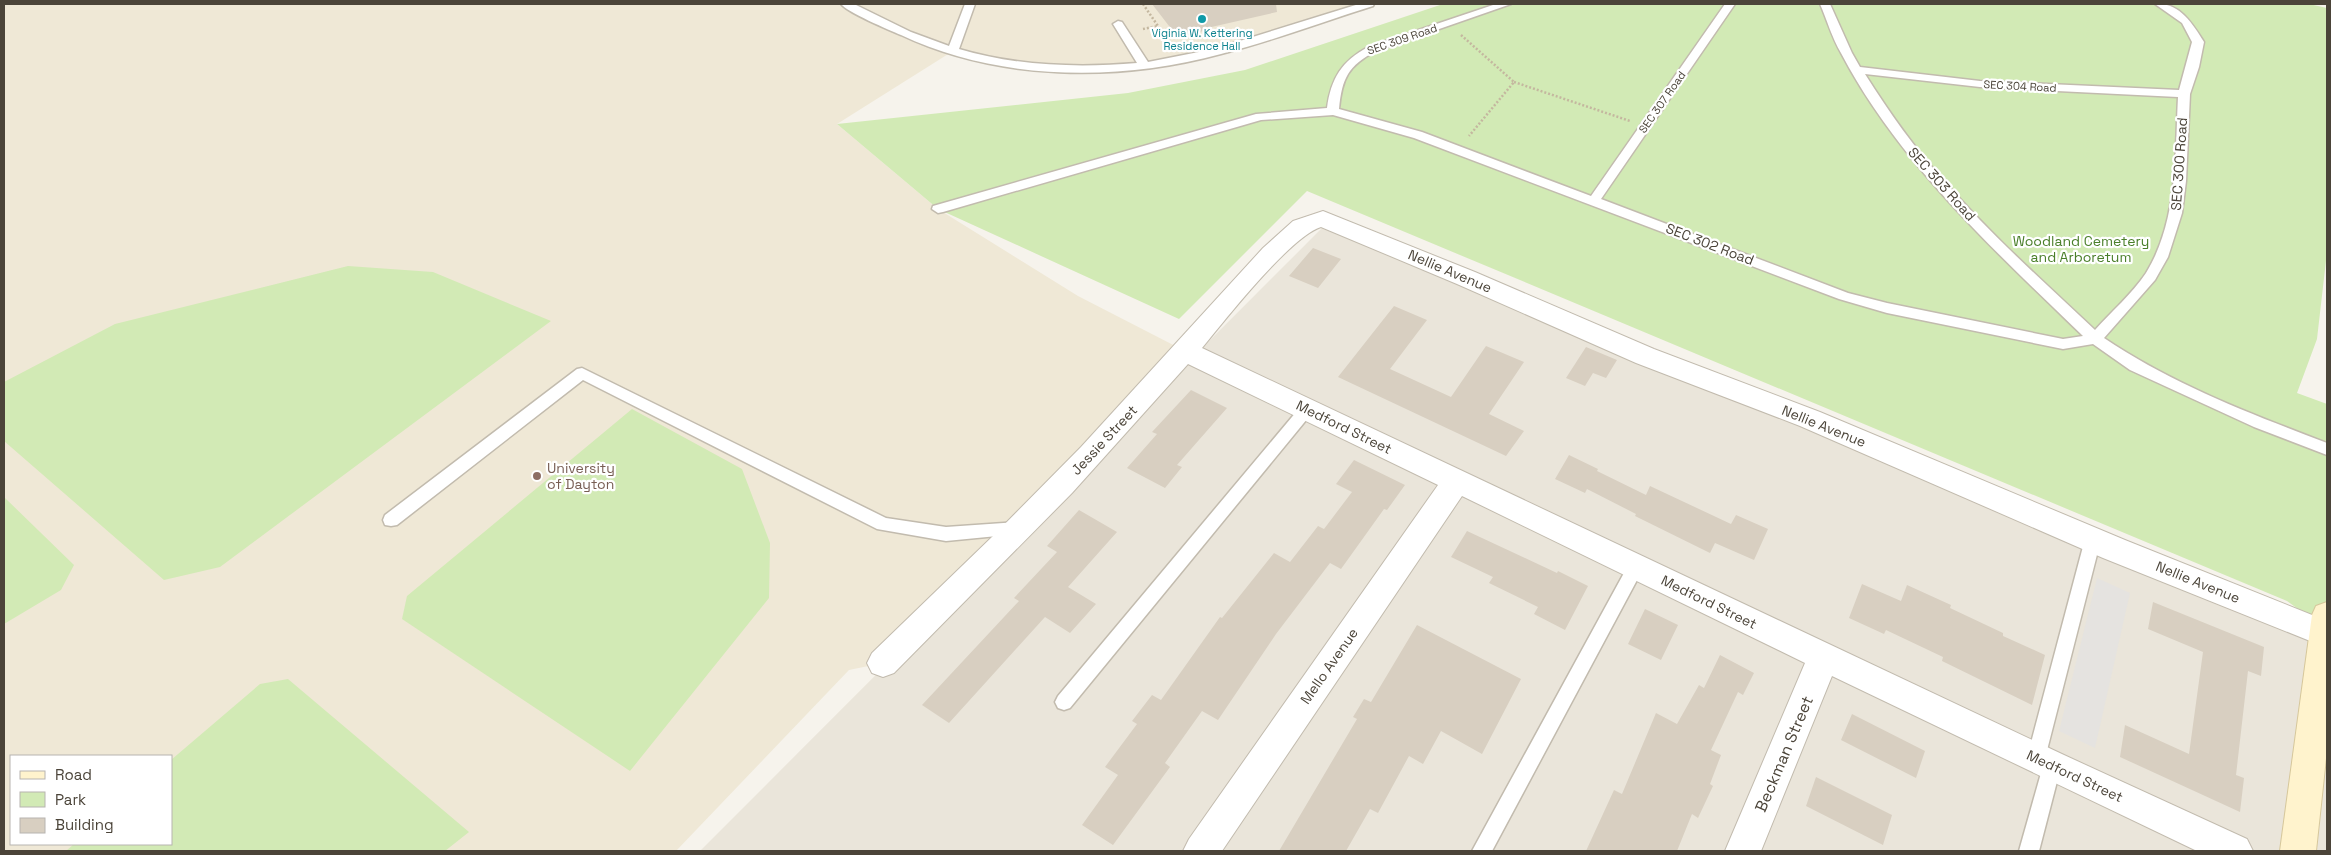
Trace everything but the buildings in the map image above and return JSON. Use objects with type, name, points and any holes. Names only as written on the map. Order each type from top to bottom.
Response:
[{"type":"main road","points":[[2298,851],[2326,624]]},
{"type":"street","name":"Jessie Street","points":[[883,663],[1019,528],[1120,424],[1241,287],[1297,229],[1312,221],[1323,219]]},
{"type":"street","name":"Nellie Avenue","points":[[1323,219],[1646,356],[1810,419],[2093,540],[2326,624]]},
{"type":"street","name":"Medford Street","points":[[1184,351],[2044,762],[2235,851]]},
{"type":"street","name":"Mello Avenue","points":[[1201,851],[1457,481]]},
{"type":"street","name":"Beckman Street","points":[[1743,851],[1824,657]]},
{"type":"lane","points":[[846,4],[906,33],[954,51],[1026,65],[1092,68],[1144,65],[1216,52],[1366,4]]},
{"type":"lane","points":[[954,51],[970,4]]},
{"type":"lane","points":[[1332,4],[1340,12]]},
{"type":"lane","name":"SEC 309 Road","points":[[1333,111],[1336,86],[1340,75],[1346,65],[1357,56],[1372,49],[1506,4]]},
{"type":"lane","name":"SEC 307 Road","points":[[1594,200],[1730,4]]},
{"type":"lane","name":"SEC 303 Road","points":[[1826,4],[1839,40],[1909,147],[1941,186],[2094,339],[2135,366],[2259,423],[2327,449]]},
{"type":"lane","name":"SEC 300 Road","points":[[2094,339],[2150,277],[2161,257],[2177,207],[2184,94],[2194,68],[2198,40],[2189,24],[2164,5]]},
{"type":"lane","points":[[1118,24],[1144,65]]},
{"type":"lane","name":"SEC 304 Road","points":[[1857,70],[1972,83],[2184,94]]},
{"type":"lane","points":[[938,209],[1260,118],[1333,111]]},
{"type":"lane","name":"SEC 302 Road","points":[[1333,111],[1399,129],[1594,200],[1844,296],[1887,308],[2063,344],[2094,339]]},
{"type":"lane","points":[[391,520],[582,373],[883,524],[946,534],[1019,528]]},
{"type":"lane","points":[[1064,702],[1307,409]]},
{"type":"lane","points":[[2029,851],[2044,762],[2093,540]]},
{"type":"lane","points":[[1482,851],[1636,567]]},
{"type":"path","points":[[1137,30],[1158,26],[1143,4]]},
{"type":"path","points":[[1447,24],[1514,82],[1644,126]]},
{"type":"path","points":[[1457,150],[1514,82]]},
{"type":"shaded area","name":"University of Dayton","points":[[4,4],[1369,4],[1216,52],[1134,66],[1026,65],[953,51],[837,124],[938,209],[1078,296],[1185,351],[883,663],[849,670],[676,851],[4,851]]},
{"type":"shaded area","points":[[1328,222],[2327,627],[2327,851],[700,851]]},
{"type":"shaded area","points":[[2097,578],[2130,593],[2095,748],[2059,731]]},
{"type":"green space","name":"Woodland Cemetery and Arboretum","points":[[1443,4],[2309,4],[2327,8],[2327,252],[2317,339],[2297,393],[2327,404],[2327,630],[2287,601],[1307,191],[1179,319],[938,209],[837,124],[1128,93],[1245,70]]},
{"type":"green space","points":[[348,266],[433,272],[551,321],[220,567],[164,580],[4,441],[4,382],[115,324]]},
{"type":"green space","points":[[632,409],[742,469],[770,543],[769,598],[630,771],[402,619],[407,596]]},
{"type":"green space","points":[[4,497],[74,565],[61,590],[4,624]]},
{"type":"green space","points":[[288,679],[469,832],[445,851],[66,851],[73,845],[172,845],[172,759],[260,684]]},
{"type":"place","name":"Viginia W. Kettering Residence Hall","points":[[1202,19]]},
{"type":"place","name":"University of Dayton","points":[[537,476]]}]
